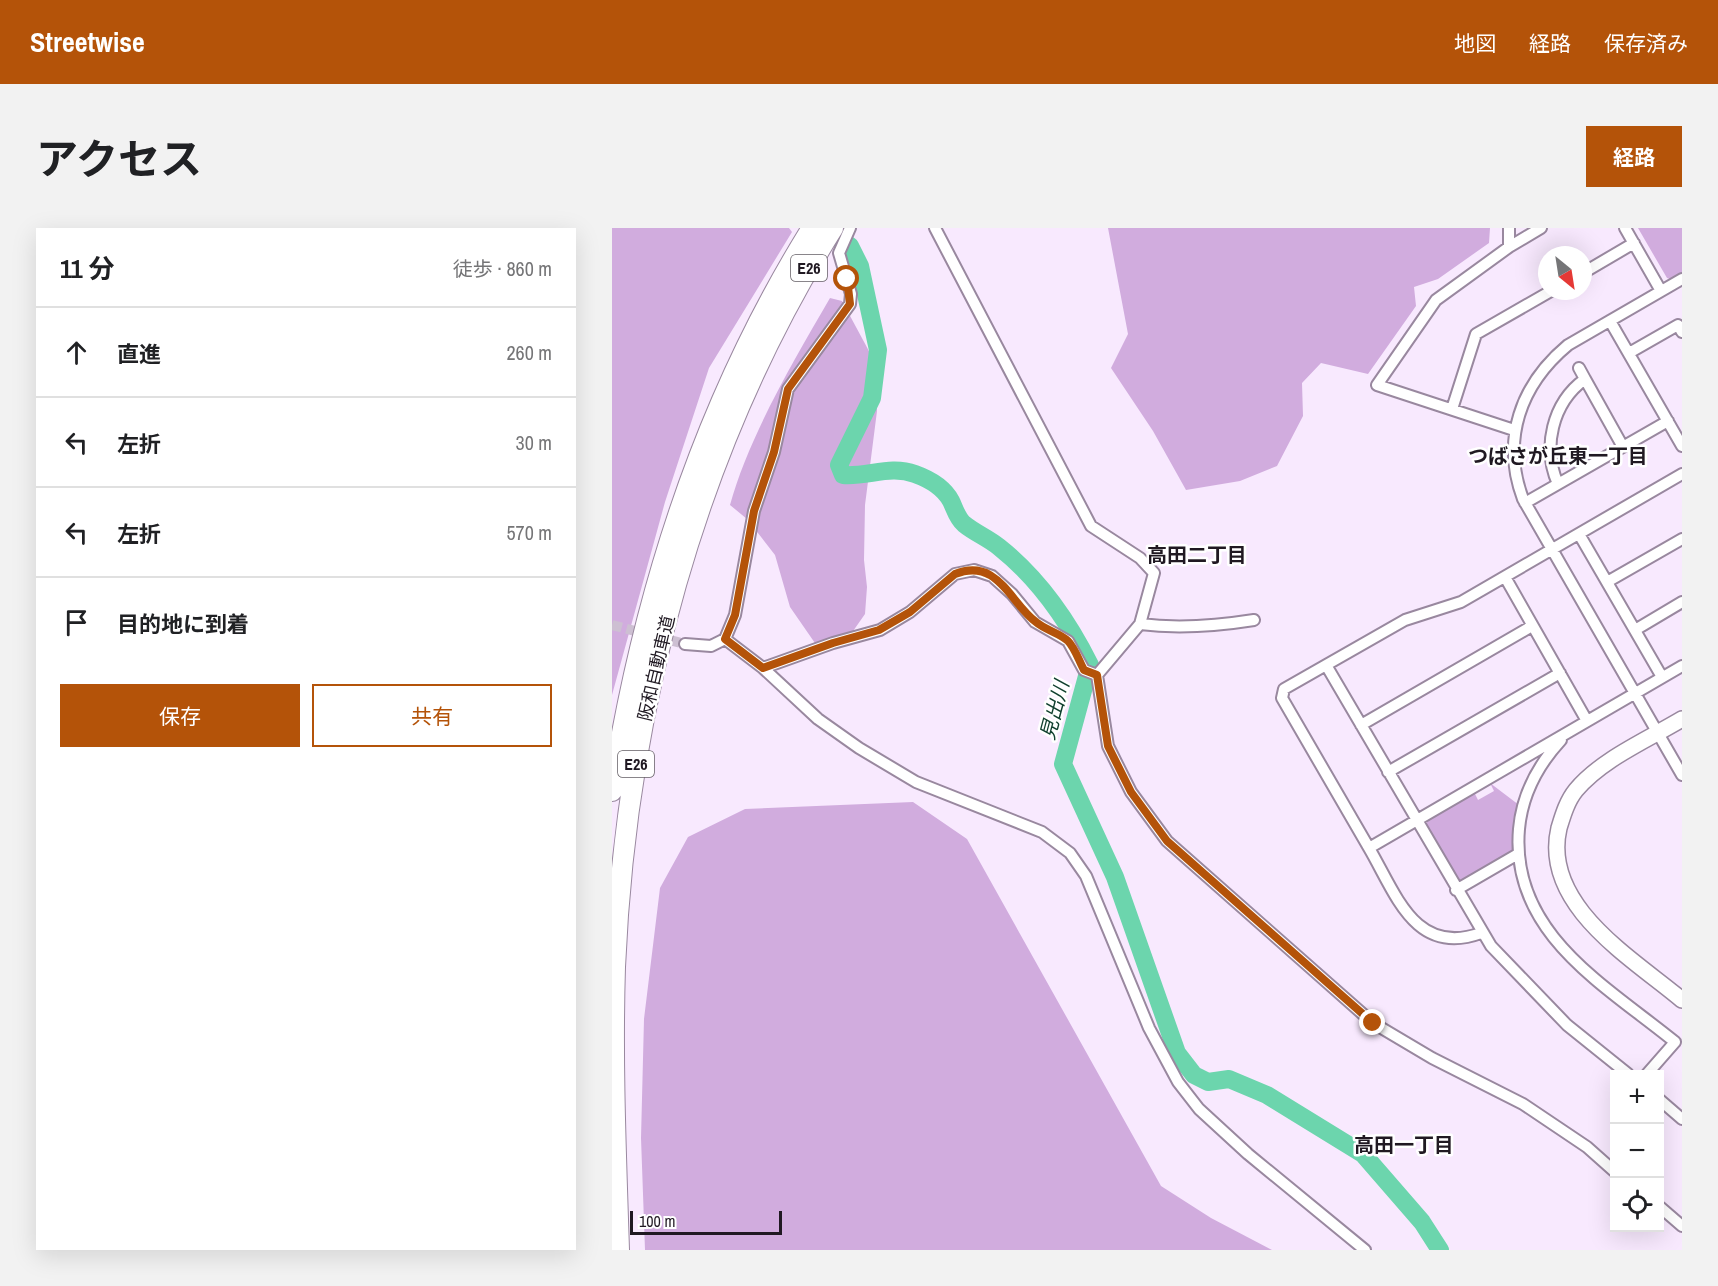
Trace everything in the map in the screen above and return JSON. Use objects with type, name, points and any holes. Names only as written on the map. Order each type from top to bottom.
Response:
[{"type":"highway","name":"阪和自動車道","points":[[619,1247],[615,969],[623,858],[640,738],[661,641],[684,554],[777,306],[812,228]]},
{"type":"highway","name":"阪和自動車道","points":[[612,791],[640,647],[682,502],[725,396],[777,306],[833,228]]},
{"type":"street","points":[[685,644],[711,646],[725,639],[735,615],[754,511],[774,452],[788,389],[850,304],[851,294],[839,253],[850,228]]},
{"type":"street","points":[[935,228],[1091,526],[1140,558],[1154,573],[1140,624],[1097,675],[1108,746],[1131,792],[1167,841],[1373,1023],[1432,1058],[1523,1104],[1587,1148],[1610,1168]]},
{"type":"street","points":[[1509,228],[1509,247]]},
{"type":"street","points":[[1514,430],[1377,385],[1436,300],[1509,247],[1541,228]]},
{"type":"street","points":[[1625,228],[1662,291]]},
{"type":"street","points":[[1592,268],[1634,243]]},
{"type":"street","points":[[1681,771],[1525,503],[1517,482],[1514,464],[1514,430],[1528,391],[1551,359],[1568,345],[1682,279]]},
{"type":"street","points":[[1452,409],[1476,334],[1538,298]]},
{"type":"street","points":[[1610,321],[1682,446]]},
{"type":"street","points":[[1629,353],[1678,325],[1682,332]]},
{"type":"street","points":[[1579,368],[1623,447]]},
{"type":"street","points":[[1558,484],[1550,460],[1551,435],[1559,409],[1575,386],[1585,379]]},
{"type":"street","points":[[1525,503],[1668,421]]},
{"type":"street","points":[[1481,933],[1470,937],[1443,939],[1412,922],[1281,698],[1284,689],[1405,620],[1461,603],[1682,474]]},
{"type":"street","points":[[1579,534],[1662,677]]},
{"type":"street","points":[[1607,582],[1682,539]]},
{"type":"street","points":[[763,668],[833,643],[879,630],[910,612],[955,574],[974,570],[992,576],[1012,594],[1035,622],[1068,641],[1084,670],[1097,675]]},
{"type":"street","points":[[1505,577],[1587,721]]},
{"type":"street","points":[[1635,630],[1682,602]]},
{"type":"street","points":[[1140,624],[1185,629],[1206,624],[1222,625],[1254,620]]},
{"type":"street","points":[[1361,725],[1532,626]]},
{"type":"street","points":[[725,639],[763,668],[818,719],[897,771],[963,803],[1042,832],[1070,852],[1086,876],[1149,1028],[1178,1082],[1199,1109],[1248,1154],[1365,1250]]},
{"type":"street","points":[[1326,665],[1481,933],[1567,1025],[1623,1070]]},
{"type":"street","points":[[1369,848],[1682,666]]},
{"type":"street","points":[[1388,772],[1560,673]]},
{"type":"street","points":[[1682,719],[1601,767],[1575,791],[1563,813],[1557,837],[1557,861],[1564,884],[1577,908],[1600,932],[1682,1000]]},
{"type":"street","points":[[1569,731],[1550,753],[1533,779],[1520,822],[1518,854],[1527,897],[1553,939],[1678,1038],[1650,1070]]},
{"type":"street","points":[[1456,890],[1518,854]]},
{"type":"street","points":[[1664,1104],[1682,1119]]},
{"type":"street","points":[[1664,1211],[1682,1226]]},
{"type":"shaded area","points":[[612,228],[789,228],[792,232],[709,368],[665,502],[612,695]]},
{"type":"shaded area","points":[[1108,228],[1490,228],[1489,243],[1438,279],[1414,287],[1416,306],[1368,374],[1321,363],[1302,383],[1303,416],[1277,466],[1240,481],[1186,490],[1153,431],[1111,368],[1128,334]]},
{"type":"shaded area","points":[[1638,228],[1682,228],[1682,272],[1670,279],[1667,278]]},
{"type":"shaded area","points":[[830,298],[842,301],[877,366],[877,411],[865,505],[864,560],[867,587],[865,614],[851,634],[817,646],[790,607],[775,555],[747,519],[730,505],[760,426]]},
{"type":"shaded area","points":[[1490,783],[1519,805],[1514,847],[1510,853],[1462,881],[1457,880],[1426,826],[1428,819],[1474,792],[1478,800],[1494,791]]},
{"type":"shaded area","points":[[913,802],[967,839],[1161,1186],[1211,1218],[1272,1250],[645,1250],[641,1138],[644,1019],[660,888],[688,837],[745,809]]},
{"type":"waterway","name":"見出川","points":[[829,232],[850,246],[860,266],[878,350],[872,398],[839,465],[843,475],[897,471],[920,476],[936,484],[948,496],[964,524],[999,547],[1027,572],[1051,601],[1081,649],[1090,665],[1063,764],[1115,877],[1177,1053],[1194,1075],[1208,1082],[1229,1079],[1267,1095],[1363,1154],[1422,1222],[1440,1250]]},
{"type":"tunnel","points":[[612,625],[685,644]]},
{"type":"district","name":"つばさが丘東一丁目","points":[[1558,455]]},
{"type":"district","name":"高田二丁目","points":[[1197,554]]},
{"type":"district","name":"高田一丁目","points":[[1404,1144]]},
{"type":"route","points":[[847,279],[851,294],[850,304],[788,389],[774,452],[754,511],[735,615],[725,639],[763,668],[833,643],[879,630],[910,612],[955,574],[974,570],[992,576],[1012,594],[1035,622],[1068,641],[1084,670],[1097,675],[1108,746],[1131,792],[1167,841],[1373,1023]]}]
